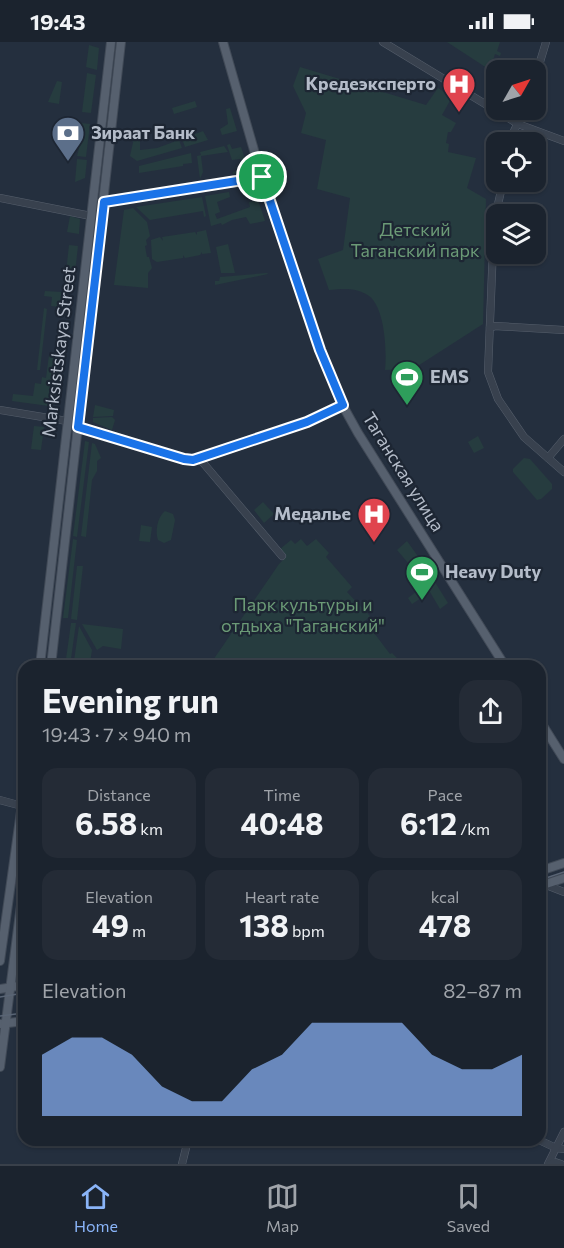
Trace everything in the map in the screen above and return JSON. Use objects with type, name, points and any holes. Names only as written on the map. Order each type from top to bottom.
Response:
[{"type":"main road","name":"Marksistskaya Street","points":[[41,660],[111,42]]},
{"type":"main road","name":"Marksistskaya Street","points":[[52,660],[121,42]]},
{"type":"main road","name":"Таганская улица","points":[[223,42],[262,177],[320,350],[343,405],[501,660]]},
{"type":"main road","points":[[546,730],[564,759]]},
{"type":"main road","points":[[0,961],[18,834]]},
{"type":"main road","points":[[546,870],[564,863]]},
{"type":"main road","points":[[546,885],[564,878]]},
{"type":"main road","points":[[546,886],[564,884]]},
{"type":"main road","points":[[0,1067],[3,1024],[8,1012],[18,929]]},
{"type":"main road","points":[[14,960],[18,969]]},
{"type":"main road","points":[[0,989],[18,986]]},
{"type":"main road","points":[[3,1024],[18,1022]]},
{"type":"main road","points":[[0,1058],[1,1062]]},
{"type":"street","points":[[383,42],[518,124],[564,141]]},
{"type":"street","points":[[541,60],[546,42]]},
{"type":"street","points":[[514,132],[520,120]]},
{"type":"street","points":[[104,202],[262,177]]},
{"type":"street","points":[[501,192],[494,222],[488,372],[498,399],[528,442],[564,472]]},
{"type":"street","points":[[0,198],[91,216]]},
{"type":"street","points":[[490,328],[495,326],[564,330]]},
{"type":"street","points":[[78,427],[184,459],[199,458],[307,422],[343,405]]},
{"type":"street","points":[[0,410],[67,421]]},
{"type":"street","points":[[549,458],[564,439]]},
{"type":"street","points":[[199,458],[282,556]]},
{"type":"street","points":[[0,800],[18,805]]},
{"type":"street","points":[[546,886],[552,886],[564,892]]},
{"type":"street","points":[[549,1164],[564,1132]]},
{"type":"street","points":[[546,1143],[564,1149]]},
{"type":"street","points":[[182,1164],[186,1146]]},
{"type":"street","points":[[549,1164],[555,1162],[561,1164]]},
{"type":"green space","points":[[447,42],[500,42],[497,51],[501,53],[500,56],[495,54],[493,60],[486,60],[486,67]]},
{"type":"green space","points":[[89,45],[99,48],[97,70],[86,67]]},
{"type":"green space","name":"Детский Таганский парк","points":[[300,67],[426,105],[438,88],[452,97],[442,115],[456,123],[451,132],[448,132],[446,143],[449,144],[448,152],[476,158],[467,188],[486,199],[483,324],[413,369],[385,370],[386,351],[381,317],[372,299],[357,290],[329,290],[318,259],[343,250],[350,198],[317,189],[326,140],[301,133],[306,113],[293,86]]},
{"type":"green space","points":[[87,73],[96,75],[91,113],[82,112]]},
{"type":"green space","points":[[57,81],[62,82],[59,104],[48,102]]},
{"type":"green space","points":[[195,101],[197,107],[174,114],[172,108]]},
{"type":"green space","points":[[230,108],[237,131],[222,135],[220,129],[228,124],[226,109]]},
{"type":"green space","points":[[81,123],[90,124],[86,157],[77,156]]},
{"type":"green space","points":[[203,131],[208,140],[185,147],[182,139]]},
{"type":"green space","points":[[134,138],[140,139],[140,150],[157,148],[179,140],[182,148],[137,161],[130,156]]},
{"type":"green space","points":[[230,144],[232,149],[241,147],[249,171],[233,174],[245,165],[240,159],[232,160],[227,145]]},
{"type":"green space","points":[[224,146],[228,152],[201,156],[203,172],[200,179],[197,156],[201,155],[200,152]]},
{"type":"green space","points":[[191,153],[192,163],[139,173],[139,166]]},
{"type":"green space","points":[[77,159],[87,160],[85,178],[75,182]]},
{"type":"green space","points":[[229,192],[230,197],[217,202],[220,212],[215,214],[217,219],[250,207],[249,202],[258,200],[265,221],[250,224],[246,217],[211,226],[205,196]]},
{"type":"green space","points":[[202,197],[206,216],[204,217],[203,211],[150,220],[136,207]]},
{"type":"green space","points":[[133,208],[147,222],[150,236],[145,246],[152,268],[148,273],[148,288],[114,285],[124,210]]},
{"type":"green space","points":[[70,216],[80,219],[79,234],[67,232]]},
{"type":"green space","points":[[206,230],[211,253],[202,254],[202,252],[200,255],[185,258],[183,255],[183,258],[157,262],[152,259],[151,240],[160,237],[163,241],[162,237],[195,232],[197,235],[197,232]]},
{"type":"green space","points":[[228,244],[235,273],[221,273],[216,247]]},
{"type":"green space","points":[[69,245],[78,246],[74,282],[65,281]]},
{"type":"green space","points":[[267,273],[215,285],[215,281],[219,281],[220,277]]},
{"type":"green space","points":[[45,291],[62,292],[61,307],[51,306],[52,297],[44,296]]},
{"type":"green space","points":[[44,308],[47,309],[40,370],[37,370]]},
{"type":"green space","points":[[49,355],[56,356],[49,406],[12,401],[13,394],[33,396],[35,383],[41,384],[42,377],[46,378]]},
{"type":"green space","points":[[95,405],[114,410],[113,416],[93,417]]},
{"type":"green space","points":[[112,417],[115,420],[112,430],[93,422],[93,418]]},
{"type":"green space","points":[[34,426],[44,427],[41,450],[31,449]]},
{"type":"green space","points":[[478,436],[484,448],[474,453],[468,442]]},
{"type":"green space","points":[[85,441],[89,442],[77,537],[73,536]]},
{"type":"green space","points":[[92,443],[95,444],[101,458],[97,461],[97,471],[92,480],[86,537],[81,536]]},
{"type":"green space","points":[[524,458],[530,459],[552,484],[552,489],[541,499],[537,500],[513,472],[513,469]]},
{"type":"green space","points":[[263,502],[274,514],[264,523],[254,510]]},
{"type":"green space","points":[[165,511],[173,514],[175,520],[171,540],[164,543],[158,540],[157,529],[158,521]]},
{"type":"green space","points":[[141,525],[152,527],[150,542],[139,541]]},
{"type":"green space","points":[[73,539],[77,540],[68,618],[63,618]]},
{"type":"green space","name":"Парк культуры и отдыха \"Таганский\"","points":[[301,539],[307,546],[316,539],[329,553],[326,557],[352,587],[347,592],[370,616],[365,621],[390,654],[392,653],[399,660],[213,660],[286,557],[280,549],[291,540],[295,544]]},
{"type":"green space","points":[[407,541],[422,562],[422,566],[414,570],[397,550]]},
{"type":"green space","points":[[77,566],[83,566],[77,620],[71,619]]},
{"type":"green space","points":[[433,579],[448,603],[440,609],[430,592],[412,604],[408,598]]},
{"type":"green space","points":[[71,623],[76,623],[71,659],[66,659]]},
{"type":"green space","points":[[82,624],[123,629],[121,649],[103,646],[97,650]]},
{"type":"green space","points":[[79,626],[92,650],[90,660],[74,660]]},
{"type":"tram line","points":[[546,878],[564,872]]},
{"type":"tram line","points":[[0,997],[18,994]]},
{"type":"tram line","points":[[0,1016],[18,1014]]},
{"type":"place","name":"Кредеэксперто","points":[[459,113]]},
{"type":"place","name":"Зираат Банк","points":[[68,162]]},
{"type":"place","name":"EMS","points":[[407,406]]},
{"type":"place","name":"Медалье","points":[[374,543]]},
{"type":"place","name":"Heavy Duty","points":[[422,601]]},
{"type":"route","points":[[262,177],[320,350],[343,405],[307,422],[193,460],[78,427],[104,202],[262,177]]}]
